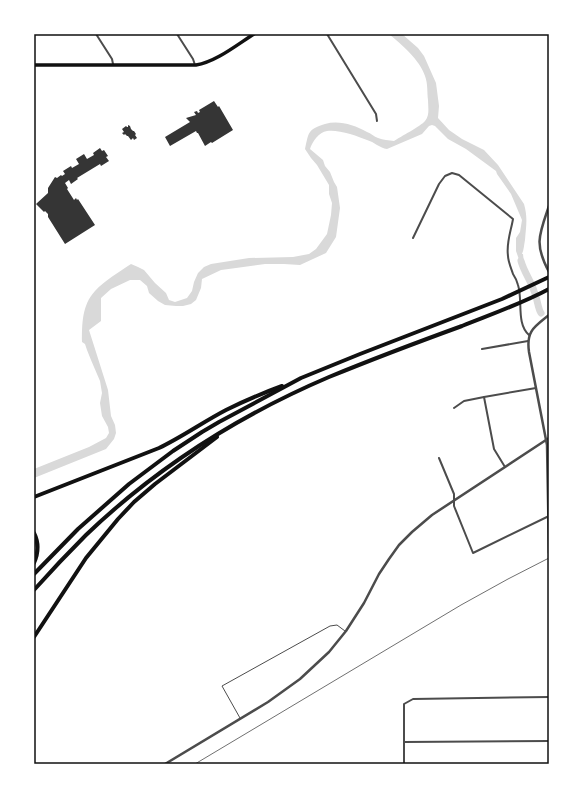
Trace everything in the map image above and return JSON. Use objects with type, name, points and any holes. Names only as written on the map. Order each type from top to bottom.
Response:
[{"type":"highway","points":[[34,497],[159,448],[246,400],[502,299],[549,277]]},
{"type":"highway","points":[[34,590],[87,534],[125,501],[184,456],[233,425],[279,400],[330,377],[501,311],[549,289]]},
{"type":"highway","points":[[34,574],[89,518],[153,465],[202,432],[301,378]]},
{"type":"highway","points":[[34,637],[86,558],[109,529],[142,495],[155,484],[233,425]]},
{"type":"highway","points":[[34,533],[37,538],[38,547],[37,556],[34,563]]},
{"type":"main road","points":[[34,65],[113,66],[203,64],[252,35]]},
{"type":"street","points":[[96,34],[112,59],[113,66]]},
{"type":"street","points":[[177,34],[194,59],[195,65]]},
{"type":"street","points":[[326,34],[376,114],[377,121]]},
{"type":"street","points":[[413,238],[439,184],[445,176],[452,173],[459,175],[510,216],[513,219],[507,255],[518,285],[523,326],[529,335]]},
{"type":"street","points":[[549,206],[539,243],[542,257],[549,272]]},
{"type":"street","points":[[549,315],[535,327],[529,335],[528,341],[536,388],[548,439],[549,553]]},
{"type":"street","points":[[482,349],[528,341]]},
{"type":"street","points":[[454,408],[464,401],[536,388]]},
{"type":"street","points":[[484,397],[494,449],[505,467]]},
{"type":"street","points":[[165,764],[279,695],[300,679],[329,652],[346,631],[364,603],[384,566],[412,532],[454,501],[548,439]]},
{"type":"street","points":[[439,458],[454,494],[454,506],[472,553],[549,516]]},
{"type":"street","points":[[404,764],[404,704],[413,699],[549,697]]},
{"type":"street","points":[[404,742],[549,741]]},
{"type":"lane","points":[[240,719],[222,686],[330,626],[337,625],[346,631]]},
{"type":"shaded area","points":[[389,34],[402,34],[418,48],[424,56],[436,83],[439,106],[438,118],[449,130],[462,139],[484,150],[498,165],[524,204],[526,222],[524,249],[522,254],[525,265],[523,271],[516,251],[516,238],[520,232],[522,220],[511,194],[496,171],[466,149],[448,139],[435,126],[429,126],[422,134],[387,149],[347,133],[327,131],[321,133],[312,143],[310,149],[323,160],[325,166],[330,172],[337,187],[340,208],[336,237],[326,253],[300,265],[265,264],[221,270],[202,279],[201,288],[196,300],[191,304],[183,306],[165,305],[158,301],[149,293],[147,286],[140,280],[130,280],[111,289],[101,298],[101,321],[89,330],[108,390],[111,416],[115,425],[116,433],[114,439],[106,449],[34,478],[34,469],[89,447],[106,438],[109,433],[108,427],[102,416],[100,403],[102,393],[100,381],[85,344],[82,342],[83,322],[87,302],[99,287],[131,264],[144,270],[166,293],[169,300],[175,302],[187,298],[192,291],[198,273],[204,267],[211,264],[249,258],[293,257],[309,254],[316,249],[327,234],[332,203],[329,194],[329,185],[305,149],[310,132],[325,124],[341,123],[357,127],[380,139],[394,141],[425,121],[428,116],[427,85],[423,70],[415,58]]},
{"type":"building","points":[[214,101],[218,107],[219,106],[233,130],[205,146],[196,131],[170,146],[165,137],[190,122],[186,118],[196,115],[194,112],[200,112],[199,110]]},
{"type":"building","points":[[128,125],[136,134],[135,135],[137,138],[134,140],[133,138],[131,140],[128,136],[122,133],[124,132],[122,129],[126,126],[128,127]]},
{"type":"building","points":[[100,148],[102,151],[104,150],[109,161],[101,166],[100,164],[77,178],[78,179],[71,184],[69,180],[65,183],[74,200],[76,198],[77,200],[78,199],[95,225],[65,244],[48,217],[48,214],[36,204],[48,193],[48,188],[55,177],[57,178],[61,175],[62,176],[65,174],[63,171],[71,166],[72,168],[79,164],[76,159],[84,154],[87,159],[94,155],[93,153]]},
{"type":"waterway","points":[[521,261],[533,287],[541,313]]},
{"type":"railway","points":[[195,764],[461,605],[549,558]]}]
